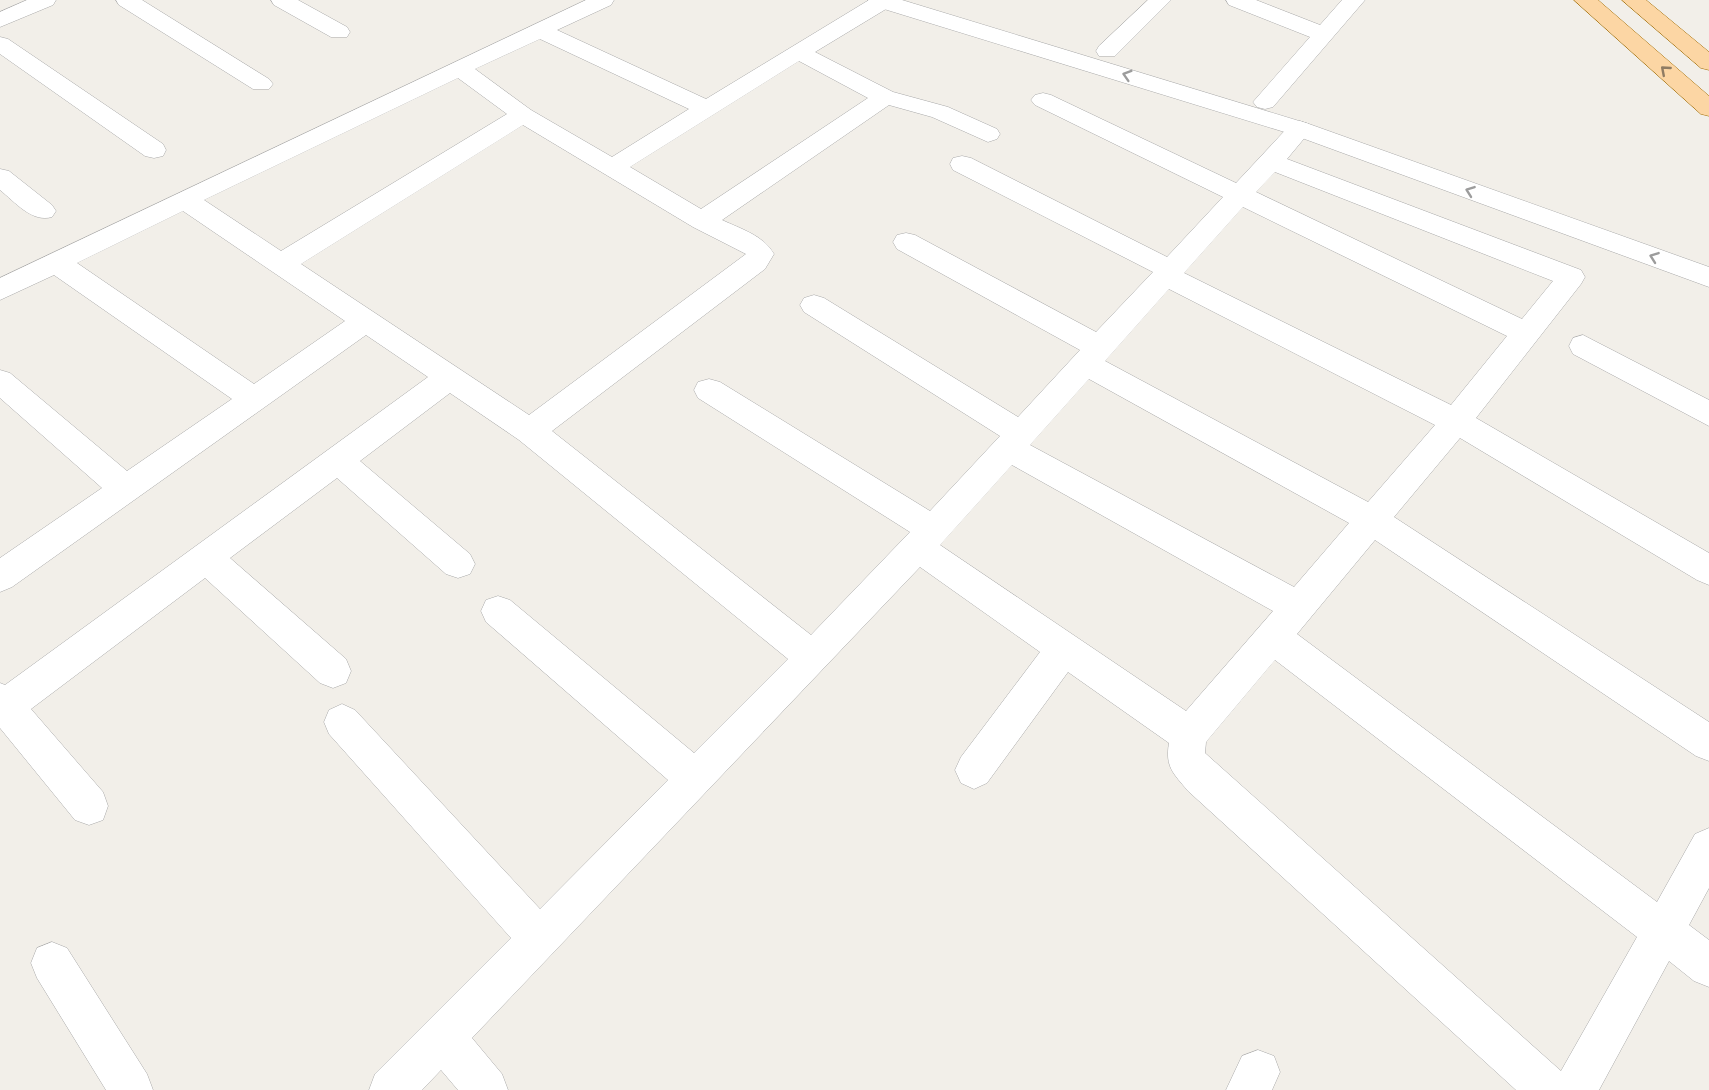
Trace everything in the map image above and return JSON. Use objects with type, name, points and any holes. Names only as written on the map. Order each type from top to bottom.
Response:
[{"type":"main road","points":[[1585,0],[1709,109]]},
{"type":"main road","points":[[1633,0],[1709,63]]},
{"type":"street","points":[[0,20],[45,0]]},
{"type":"street","points":[[127,0],[261,84]]},
{"type":"street","points":[[282,0],[339,32]]},
{"type":"street","points":[[0,290],[184,199],[603,0]]},
{"type":"street","points":[[938,0],[1265,102],[1709,254]]},
{"type":"street","points":[[1107,51],[1160,0]]},
{"type":"street","points":[[1237,0],[1324,35]]},
{"type":"street","points":[[1265,102],[1354,0]]},
{"type":"street","points":[[613,167],[881,1],[1300,129],[1709,277]]},
{"type":"street","points":[[541,31],[707,108]]},
{"type":"street","points":[[0,44],[154,150]]},
{"type":"street","points":[[798,52],[885,97],[940,112],[988,135]]},
{"type":"street","points":[[460,69],[523,115],[702,220],[755,247],[761,254],[755,262],[530,431]]},
{"type":"street","points":[[702,220],[885,97]]},
{"type":"street","points":[[1043,100],[1526,333]]},
{"type":"street","points":[[280,264],[523,115]]},
{"type":"street","points":[[392,1090],[925,539],[1094,356],[1239,193],[1300,129]]},
{"type":"street","points":[[1269,161],[1571,277],[1456,421],[1188,735],[1185,759],[1201,778],[1550,1090]]},
{"type":"street","points":[[962,164],[1456,421],[1709,570]]},
{"type":"street","points":[[0,177],[43,211]]},
{"type":"street","points":[[184,199],[530,431],[812,657]]},
{"type":"street","points":[[906,242],[1372,520],[1709,743]]},
{"type":"street","points":[[57,263],[254,399]]},
{"type":"street","points":[[814,305],[1015,441],[1298,607]]},
{"type":"street","points":[[0,577],[366,321]]},
{"type":"street","points":[[1583,346],[1709,414]]},
{"type":"street","points":[[89,806],[3,703],[206,558],[450,377]]},
{"type":"street","points":[[0,381],[125,489]]},
{"type":"street","points":[[710,390],[925,539],[1064,649],[1188,735]]},
{"type":"street","points":[[338,460],[458,564]]},
{"type":"street","points":[[206,558],[333,670]]},
{"type":"street","points":[[498,611],[694,778]]},
{"type":"street","points":[[1273,637],[1709,966]]},
{"type":"street","points":[[974,770],[1064,649]]},
{"type":"street","points":[[342,722],[538,938]]},
{"type":"street","points":[[1575,1090],[1709,848]]},
{"type":"street","points":[[52,963],[131,1090]]},
{"type":"street","points":[[443,1037],[486,1090]]}]
